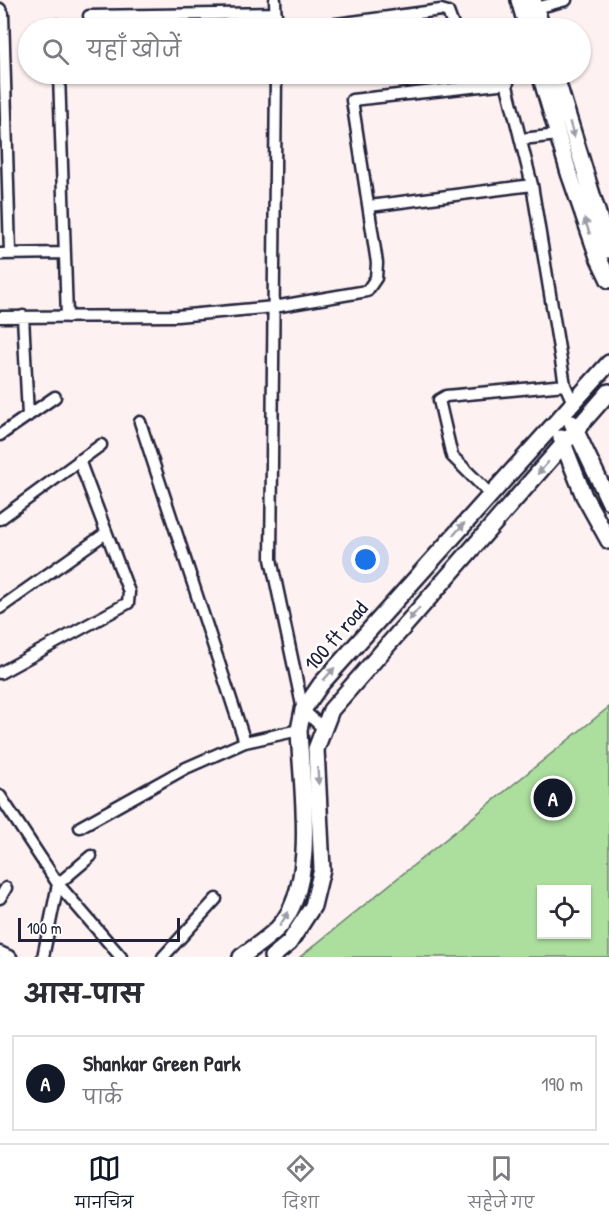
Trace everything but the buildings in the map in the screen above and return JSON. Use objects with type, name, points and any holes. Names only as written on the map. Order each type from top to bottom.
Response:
[{"type":"main road","points":[[527,5],[535,18]]},
{"type":"main road","points":[[543,84],[598,257],[609,280]]},
{"type":"main road","points":[[558,84],[609,250]]},
{"type":"main road","name":"100 ft road","points":[[241,957],[278,928],[297,898],[304,862],[299,730],[303,710],[321,684],[609,363]]},
{"type":"main road","name":"100 ft road","points":[[272,957],[290,944],[313,906],[322,869],[316,749],[322,728],[331,710],[609,393]]},
{"type":"main road","points":[[571,408],[575,432],[609,501]]},
{"type":"main road","points":[[556,423],[584,496],[609,541]]},
{"type":"street","points":[[275,0],[276,18]]},
{"type":"street","points":[[417,0],[419,13]]},
{"type":"street","points":[[527,5],[566,0]]},
{"type":"street","points":[[0,9],[3,14],[5,254],[65,253]]},
{"type":"street","points":[[382,18],[445,10],[451,18]]},
{"type":"street","points":[[89,16],[276,13]]},
{"type":"street","points":[[59,84],[67,317]]},
{"type":"street","points":[[276,84],[271,559],[303,710],[322,728]]},
{"type":"street","points":[[0,317],[177,316],[274,307],[367,291],[372,285],[377,263],[352,100],[464,84]]},
{"type":"street","points":[[508,84],[532,185],[565,385],[571,408]]},
{"type":"street","points":[[522,139],[558,135]]},
{"type":"street","points":[[370,206],[532,185]]},
{"type":"street","points":[[23,316],[28,416]]},
{"type":"street","points":[[490,494],[452,456],[440,400],[446,396],[565,385]]},
{"type":"street","points":[[0,435],[55,397]]},
{"type":"street","points":[[140,422],[245,742]]},
{"type":"street","points":[[0,519],[101,445]]},
{"type":"street","points":[[1,671],[128,603],[129,592],[79,460]]},
{"type":"street","points":[[0,608],[106,533]]},
{"type":"street","points":[[80,827],[186,768],[245,742],[299,730]]},
{"type":"street","points":[[0,796],[58,884],[121,957]]},
{"type":"street","points":[[43,957],[58,884],[91,856]]},
{"type":"street","points":[[0,898],[6,888]]},
{"type":"street","points":[[163,957],[216,898]]},
{"type":"street","points":[[0,952],[11,957]]},
{"type":"green space","points":[[609,707],[609,957],[300,957]]},
{"type":"place","name":"Shankar Green Park","points":[[553,798]]}]
